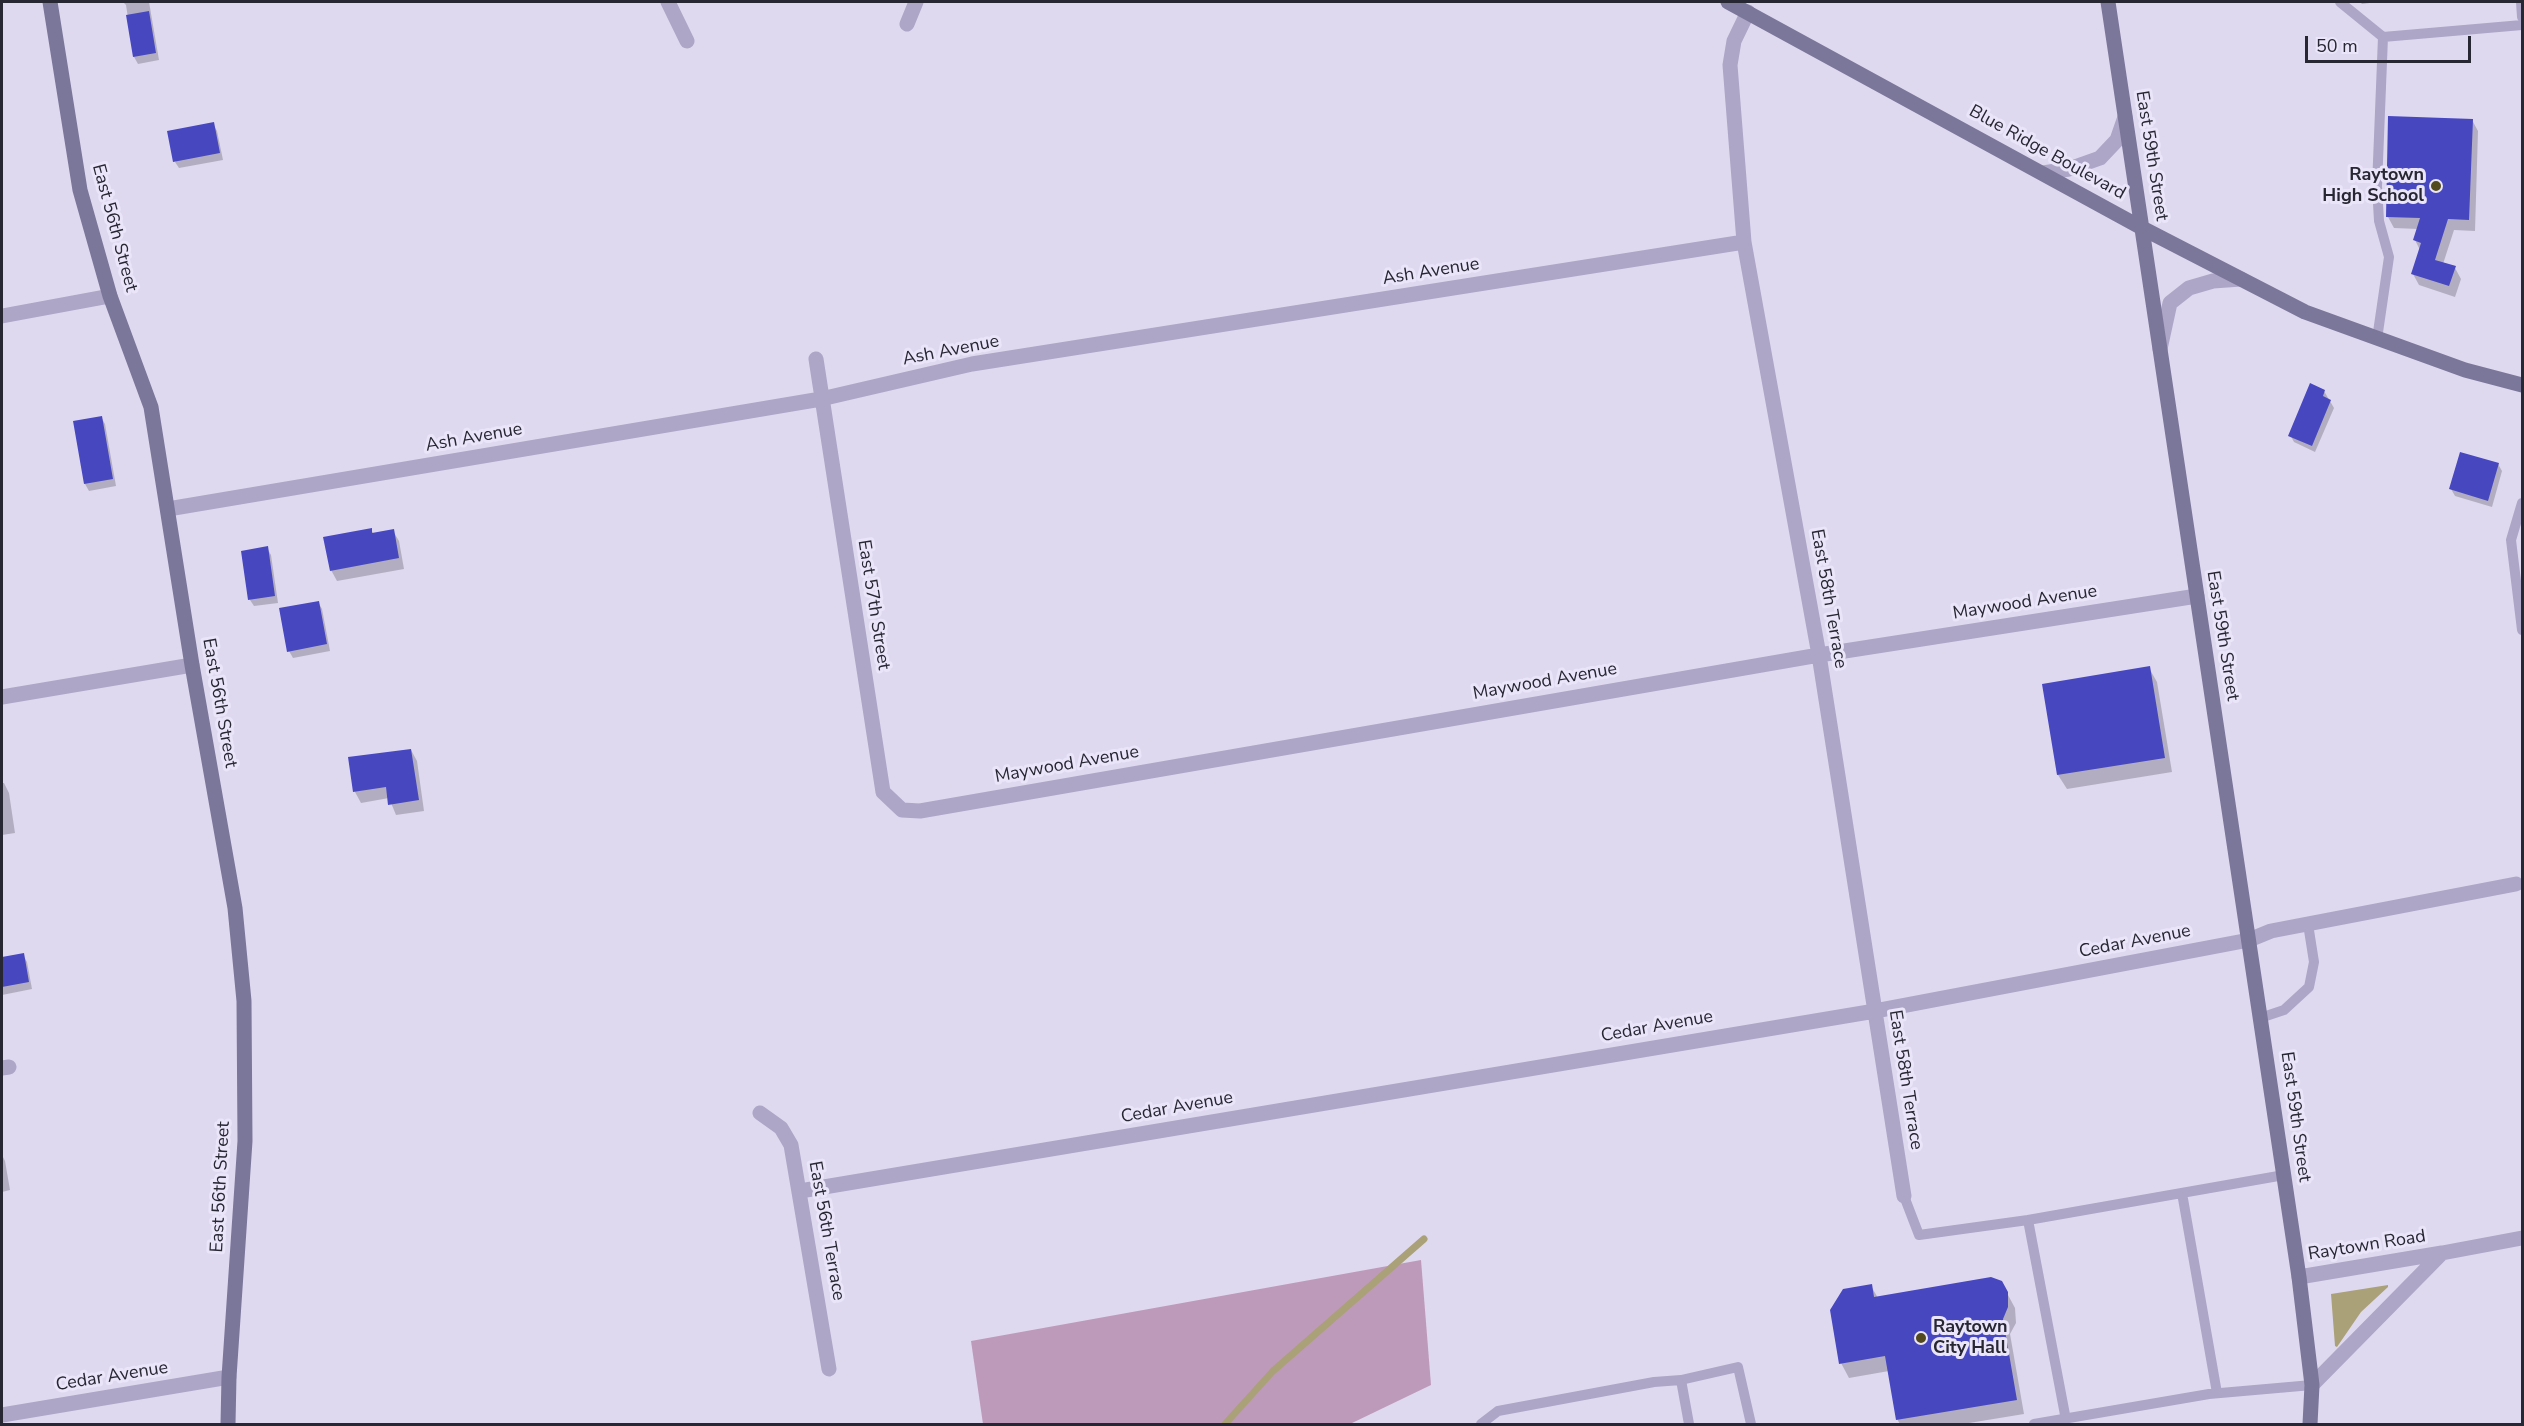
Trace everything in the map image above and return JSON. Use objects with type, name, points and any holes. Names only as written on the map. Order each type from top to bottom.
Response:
[{"type":"street","name":"East 56th Street","points":[[50,2],[80,190],[110,296],[152,407],[192,665],[235,908],[244,1001],[245,1141],[229,1377],[228,1425]]},
{"type":"street","points":[[668,2],[687,41]]},
{"type":"street","name":"Blue Ridge Boulevard","points":[[1728,2],[2142,228],[2306,312],[2465,370],[2523,384]]},
{"type":"street","name":"East 59th Street","points":[[2108,2],[2299,1277]]},
{"type":"street","points":[[908,24],[919,3]]},
{"type":"street","name":"East 58th Terrace","points":[[1748,12],[1734,41],[1730,65],[1744,242],[1819,655],[1904,1196]]},
{"type":"street","points":[[2043,173],[2069,169],[2100,158],[2117,140],[2125,117]]},
{"type":"street","name":"Ash Avenue","points":[[168,509],[821,399],[972,364],[1744,242]]},
{"type":"street","points":[[2160,349],[2170,303],[2189,288],[2213,281],[2241,279]]},
{"type":"street","points":[[2,316],[110,296]]},
{"type":"street","name":"East 57th Street","points":[[816,359],[883,792],[902,810]]},
{"type":"street","name":"Maywood Avenue","points":[[902,810],[932,809],[1819,655],[2196,596]]},
{"type":"street","points":[[2,697],[192,665]]},
{"type":"street","name":"Cedar Avenue","points":[[800,1191],[1875,1011],[2249,940],[2271,930],[2516,884]]},
{"type":"street","name":"East 56th Terrace","points":[[759,1113],[781,1128],[791,1144],[829,1369]]},
{"type":"street","name":"Raytown Road","points":[[2310,1425],[2312,1385],[2299,1277],[2523,1239]]},
{"type":"street","name":"Raytown Road","points":[[2312,1385],[2442,1253]]},
{"type":"street","name":"Cedar Avenue","points":[[2,1415],[229,1377]]},
{"type":"lane","points":[[2340,2],[2383,38],[2523,24]]},
{"type":"lane","points":[[2520,2],[2523,17]]},
{"type":"lane","points":[[2377,339],[2389,257],[2379,220],[2377,186],[2383,38]]},
{"type":"lane","points":[[2523,503],[2511,540],[2523,630]]},
{"type":"lane","points":[[2260,1018],[2284,1010],[2309,987],[2314,962],[2308,924]]},
{"type":"lane","points":[[1904,1196],[1919,1235],[2028,1220],[2284,1175]]},
{"type":"lane","points":[[2182,1193],[2217,1393]]},
{"type":"lane","points":[[2028,1220],[2066,1420]]},
{"type":"lane","points":[[1481,1425],[1498,1411],[1738,1368],[1751,1425]]},
{"type":"lane","points":[[1681,1380],[1689,1425]]},
{"type":"lane","points":[[2034,1425],[2217,1393],[2312,1385]]},
{"type":"shaded area","points":[[1421,1260],[1431,1385],[1350,1424],[983,1424],[971,1341]]},
{"type":"shaded area","points":[[2388,1285],[2361,1312],[2337,1347],[2335,1346],[2331,1294]]},
{"type":"building","points":[[149,11],[156,53],[133,57],[126,15]]},
{"type":"building","points":[[2388,116],[2473,119],[2469,220],[2448,219],[2435,260],[2456,266],[2449,286],[2411,274],[2421,243],[2413,240],[2420,218],[2386,217]]},
{"type":"building","points":[[214,122],[220,153],[173,162],[167,131]]},
{"type":"building","points":[[2310,383],[2325,390],[2323,396],[2331,400],[2312,446],[2288,436]]},
{"type":"building","points":[[102,416],[113,479],[84,484],[73,421]]},
{"type":"building","points":[[2460,452],[2499,463],[2488,501],[2449,489]]},
{"type":"building","points":[[372,528],[372,533],[394,529],[399,558],[330,571],[323,537]]},
{"type":"building","points":[[268,546],[275,596],[248,600],[241,551]]},
{"type":"building","points":[[319,601],[327,644],[287,652],[279,608]]},
{"type":"building","points":[[2150,666],[2165,758],[2057,775],[2042,684]]},
{"type":"building","points":[[411,749],[419,800],[388,805],[386,787],[353,792],[348,757]]},
{"type":"building","points":[[24,953],[29,982],[2,987],[2,957]]},
{"type":"building","name":"Raytown City Hall","points":[[1991,1277],[2002,1281],[2008,1292],[2008,1307],[2003,1319],[2017,1400],[1896,1420],[1885,1356],[1839,1364],[1830,1310],[1843,1289],[1872,1284],[1874,1297]]},
{"type":"waterway","points":[[1225,1424],[1273,1371],[1424,1239]]},
{"type":"place","name":"Raytown High School","points":[[2436,186]]},
{"type":"place","name":"Raytown City Hall","points":[[1921,1338]]}]
